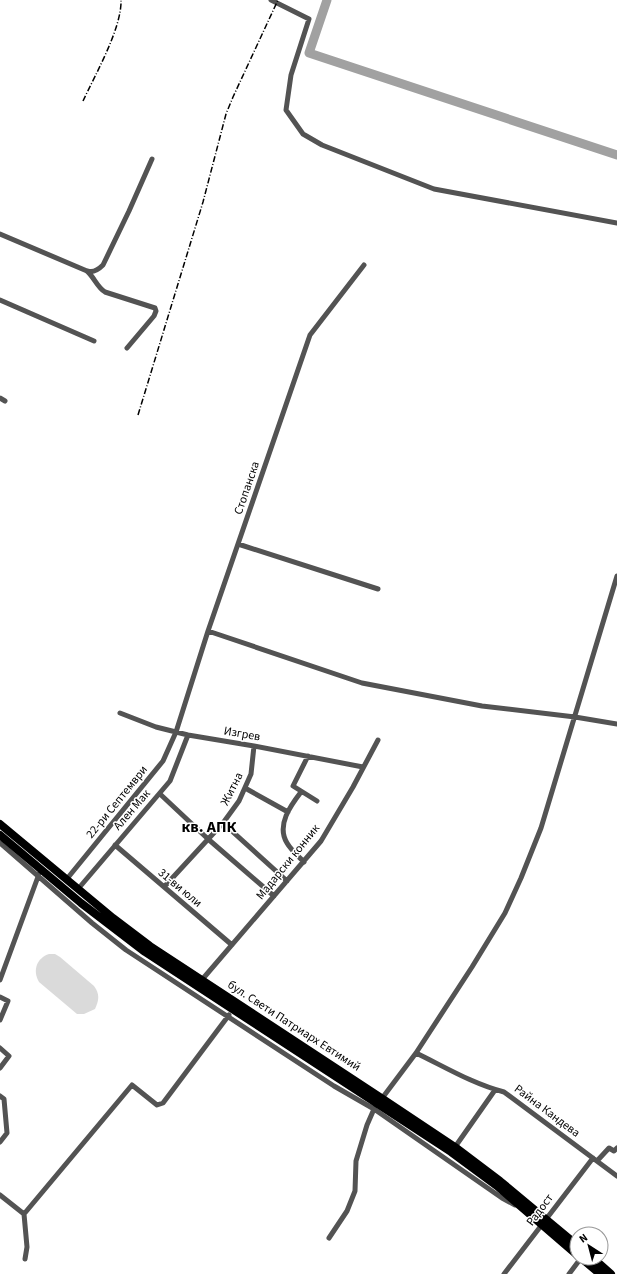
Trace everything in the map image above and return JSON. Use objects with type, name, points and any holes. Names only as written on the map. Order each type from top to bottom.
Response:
[{"type":"main road","name":"бул. Свети Патриарх Евтимий","points":[[1,828],[232,1009],[451,1152],[497,1186],[526,1211],[544,1221],[569,1239]]},
{"type":"main road","name":"бул. Свети Патриарх Евтимий","points":[[1,828],[39,867],[145,952],[199,983],[378,1104],[455,1147],[500,1181],[544,1221],[569,1247]]},
{"type":"main road","points":[[590,1266],[600,1274]]},
{"type":"main road","points":[[602,1266],[611,1274]]},
{"type":"street","points":[[271,0],[308,19],[291,75],[286,110],[303,134],[322,144],[434,188],[617,223]]},
{"type":"street","points":[[0,234],[87,271],[91,272],[98,269],[103,265],[152,159]]},
{"type":"street","name":"Стопанска","points":[[176,732],[208,631],[310,335],[364,265]]},
{"type":"street","points":[[87,271],[95,279],[101,290],[152,306],[156,310],[154,316],[127,348]]},
{"type":"street","points":[[0,300],[94,341]]},
{"type":"street","points":[[238,544],[378,588]]},
{"type":"street","points":[[329,1238],[347,1211],[355,1190],[356,1161],[367,1125],[378,1104],[416,1053],[472,967],[505,912],[532,852],[541,828],[617,576]]},
{"type":"street","points":[[208,631],[362,683],[482,706],[575,717],[617,724]]},
{"type":"street","name":"Изгрев","points":[[120,713],[156,727],[188,735],[363,767]]},
{"type":"street","name":"22-ри Септември","points":[[66,880],[163,761],[176,732]]},
{"type":"street","name":"Ален Мак","points":[[78,889],[170,781],[188,735]]},
{"type":"street","name":"Мадарски конник","points":[[199,983],[321,841],[353,787],[378,740]]},
{"type":"street","name":"Житна","points":[[164,887],[223,824],[239,801],[251,774],[254,746]]},
{"type":"street","points":[[308,756],[293,786],[318,801]]},
{"type":"street","points":[[245,788],[288,812]]},
{"type":"street","points":[[301,792],[288,812],[283,827],[283,834],[287,843],[304,862]]},
{"type":"street","points":[[160,794],[208,839],[274,896]]},
{"type":"street","points":[[223,824],[287,881]]},
{"type":"street","points":[[0,843],[92,923],[126,950],[334,1086],[378,1104]]},
{"type":"street","name":"31-ви юли","points":[[115,845],[232,945]]},
{"type":"street","points":[[0,980],[39,877],[39,867]]},
{"type":"street","points":[[0,997],[8,1001],[0,1020]]},
{"type":"street","points":[[25,1259],[27,1247],[24,1214],[132,1085],[157,1105],[163,1103],[228,1017],[232,1009]]},
{"type":"street","points":[[0,1048],[9,1056],[0,1068]]},
{"type":"street","name":"Райна Кандева","points":[[416,1053],[480,1084],[504,1092],[617,1176]]},
{"type":"street","points":[[455,1147],[495,1090]]},
{"type":"street","points":[[0,1096],[4,1099],[7,1133],[0,1142]]},
{"type":"street","name":"Радост","points":[[504,1274],[544,1221],[595,1160],[609,1148],[614,1151],[617,1148]]},
{"type":"street","points":[[0,1195],[24,1214]]},
{"type":"shaded area","points":[[49,954],[55,954],[60,957],[94,986],[98,997],[95,1009],[84,1014],[77,1014],[39,982],[36,973],[37,965],[41,958]]},
{"type":"waterway","points":[[327,0],[309,53],[617,155]]},
{"type":"railway","points":[[83,101],[113,37],[120,11],[121,0]]},
{"type":"railway","points":[[138,415],[203,202],[226,114],[278,0]]},
{"type":"district","name":"кв. АПК","points":[[209,827]]}]
